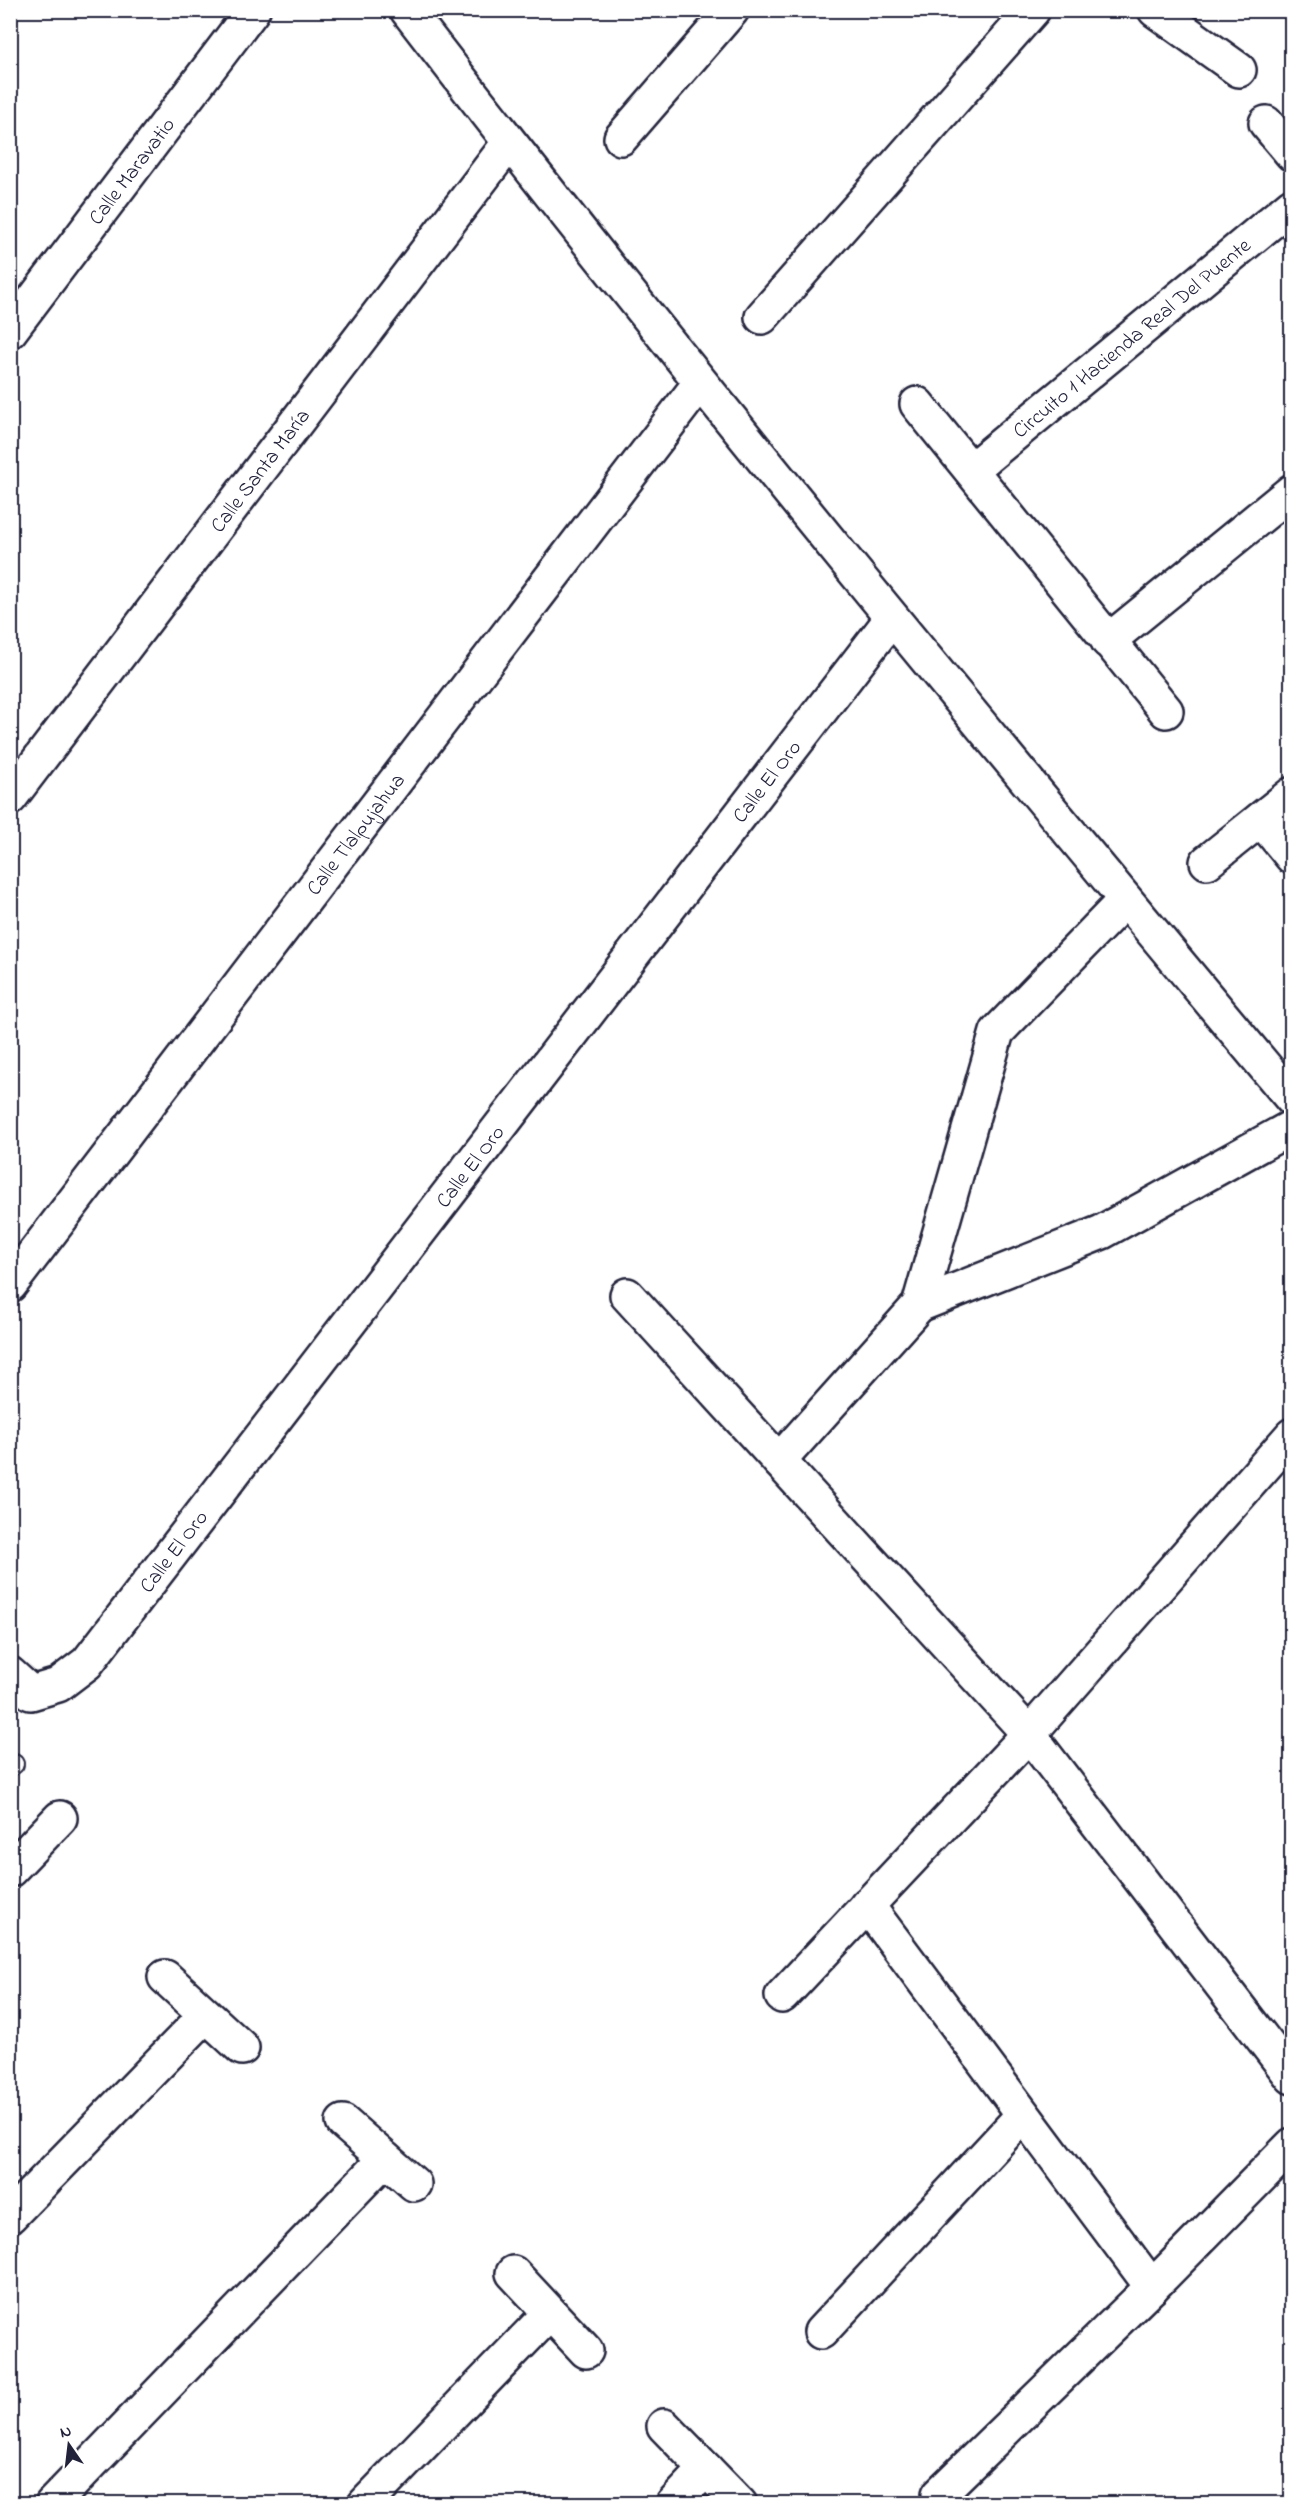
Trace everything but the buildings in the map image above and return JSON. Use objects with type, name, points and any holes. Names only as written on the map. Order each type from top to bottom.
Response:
[{"type":"street","name":"Calle Maravatio","points":[[10,331],[253,10]]},
{"type":"street","points":[[407,10],[509,143],[700,383],[1125,900],[1292,1099]]},
{"type":"street","points":[[621,138],[732,10]]},
{"type":"street","points":[[762,317],[1033,10]]},
{"type":"street","points":[[1155,10],[1239,70]]},
{"type":"street","points":[[1266,123],[1292,154]]},
{"type":"street","name":"Calle Santa María","points":[[10,798],[509,143]]},
{"type":"street","name":"Circuito 1 Hacienda Real Del Puente","points":[[971,470],[1292,205]]},
{"type":"street","name":"Calle Tlalpujahua","points":[[10,1285],[700,383]]},
{"type":"street","points":[[917,404],[1166,711]]},
{"type":"street","points":[[1108,641],[1292,491]]},
{"type":"street","name":"Calle El Oro","points":[[21,1683],[58,1686],[87,1663],[892,618]]},
{"type":"street","points":[[1207,862],[1292,794]]},
{"type":"street","points":[[1261,819],[1292,857]]},
{"type":"street","points":[[779,1461],[919,1305],[997,1032],[1125,900]]},
{"type":"street","points":[[919,1305],[1102,1232],[1292,1127]]},
{"type":"street","points":[[627,1294],[1029,1734],[1292,2078]]},
{"type":"street","points":[[782,1996],[1029,1734],[1292,1435]]},
{"type":"street","points":[[10,1870],[60,1818]]},
{"type":"street","points":[[867,1905],[1022,2116],[1152,2287]]},
{"type":"street","points":[[165,1977],[242,2048]]},
{"type":"street","points":[[10,2216],[206,2015]]},
{"type":"street","points":[[821,2332],[1022,2116]]},
{"type":"street","points":[[343,2122],[414,2184]]},
{"type":"street","points":[[939,2494],[1152,2287],[1292,2145]]},
{"type":"street","points":[[52,2504],[385,2159]]},
{"type":"street","points":[[513,2273],[586,2351]]},
{"type":"street","points":[[365,2504],[550,2313]]},
{"type":"street","points":[[664,2426],[740,2504]]},
{"type":"street","points":[[673,2504],[706,2469]]}]
